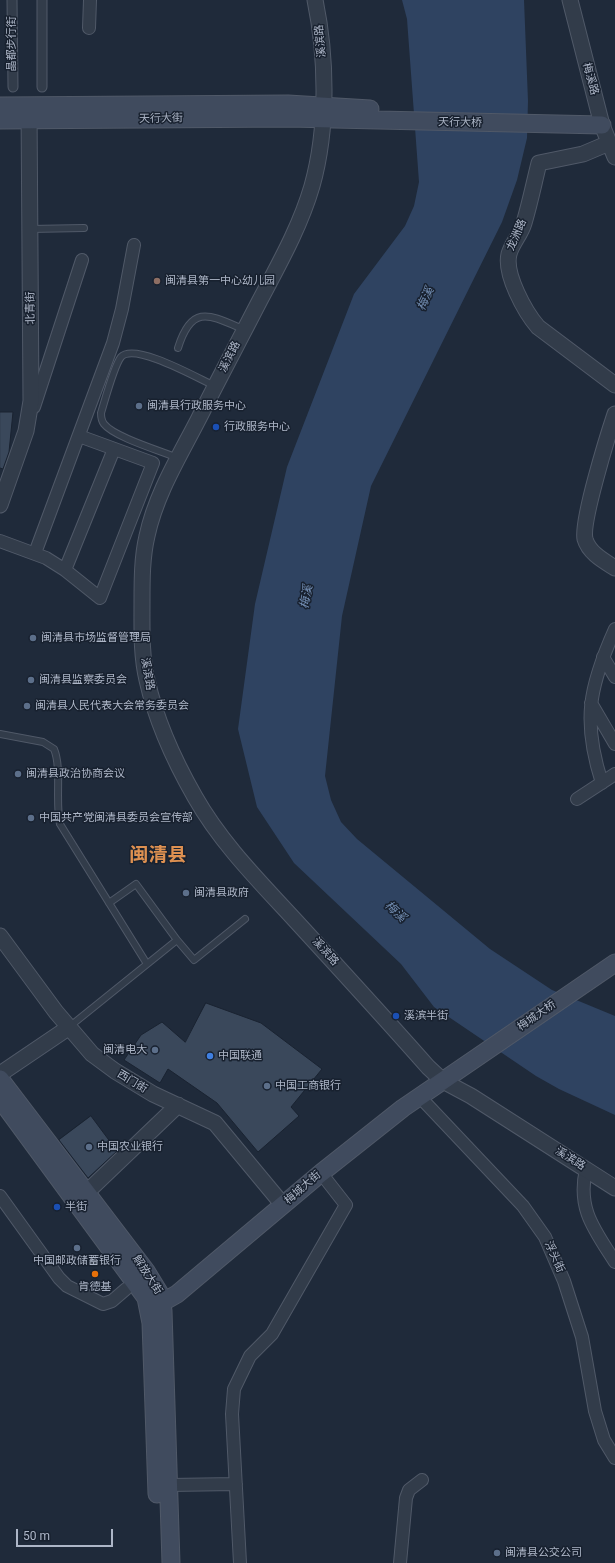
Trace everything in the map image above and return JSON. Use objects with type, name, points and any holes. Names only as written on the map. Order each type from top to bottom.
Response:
[{"type":"main road","points":[[0,106],[29,113]]},
{"type":"main road","name":"天行大街","points":[[0,120],[29,113],[281,118],[323,113],[348,114]]},
{"type":"main road","name":"天行大桥","points":[[348,114],[601,120]]},
{"type":"main road","name":"梅城大桥","points":[[460,1070],[615,963]]},
{"type":"main road","name":"梅城大街","points":[[155,1303],[177,1294],[320,1173],[419,1096],[460,1070]]},
{"type":"main road","name":"解放大街","points":[[0,1078],[146,1271],[160,1294],[155,1303],[151,1323],[160,1563]]},
{"type":"main road","name":"解放大街","points":[[0,1099],[146,1298],[155,1303]]},
{"type":"main road","name":"解放大街","points":[[155,1303],[169,1485],[171,1563]]},
{"type":"street","name":"晶都步行街","points":[[12,0],[13,87]]},
{"type":"street","points":[[42,0],[42,87]]},
{"type":"street","points":[[89,28],[90,0]]},
{"type":"street","name":"溪滨路","points":[[315,0],[322,41],[323,113],[315,174],[304,211],[280,263],[178,458],[151,521],[144,553],[142,587],[142,637],[146,678],[157,714],[172,750],[194,795],[219,835],[247,868],[428,1067],[443,1080],[611,1184]]},
{"type":"street","name":"梅溪路","points":[[570,0],[601,120],[615,157]]},
{"type":"street","name":"北青街","points":[[0,505],[26,431],[32,385],[29,113]]},
{"type":"street","name":"龙洲路","points":[[609,143],[583,154],[539,163],[524,225],[509,253],[508,264],[516,288],[532,320],[538,327],[615,385]]},
{"type":"street","points":[[35,553],[117,333],[134,245]]},
{"type":"street","points":[[26,431],[82,260]]},
{"type":"street","points":[[615,414],[587,517],[585,538],[594,553],[615,568]]},
{"type":"street","points":[[0,541],[35,553],[65,570],[100,598],[153,463],[79,436]]},
{"type":"street","points":[[65,570],[114,448]]},
{"type":"street","points":[[602,783],[592,748],[590,726],[591,703],[593,685],[615,630]]},
{"type":"street","points":[[603,657],[615,677]]},
{"type":"street","points":[[591,703],[615,744]]},
{"type":"street","points":[[577,799],[615,774]]},
{"type":"street","name":"西门街","points":[[0,936],[68,1028],[88,1050],[103,1063],[153,1094],[215,1123],[283,1205]]},
{"type":"street","points":[[0,1074],[68,1028]]},
{"type":"street","name":"浮头街","points":[[419,1096],[523,1206],[545,1237],[564,1281],[582,1337],[596,1411],[604,1440],[615,1458]]},
{"type":"street","points":[[87,1192],[178,1105]]},
{"type":"street","points":[[586,1168],[583,1184],[583,1198],[586,1209],[591,1224],[615,1262]]},
{"type":"street","points":[[240,1563],[232,1414],[234,1389],[250,1356],[272,1334],[346,1205],[320,1173]]},
{"type":"street","points":[[0,1196],[56,1274],[67,1286],[103,1304],[112,1301],[126,1289]]},
{"type":"street","points":[[400,1563],[406,1498],[409,1490],[422,1480]]},
{"type":"street","points":[[169,1485],[236,1484]]},
{"type":"lane","points":[[30,229],[84,228]]},
{"type":"lane","points":[[178,348],[183,332],[188,324],[200,317],[213,317],[244,330]]},
{"type":"lane","points":[[178,458],[113,432],[103,424],[101,412],[120,360],[127,353],[136,353],[166,363],[215,386]]},
{"type":"lane","points":[[0,734],[43,742],[54,749],[57,764],[58,814],[60,824],[147,964]]},
{"type":"lane","points":[[109,904],[136,884],[177,940],[194,960],[245,919]]},
{"type":"lane","points":[[68,1028],[177,940]]},
{"type":"water","name":"梅溪","points":[[402,0],[524,0],[528,101],[527,138],[517,180],[502,222],[371,486],[342,616],[325,776],[331,800],[341,822],[357,839],[490,949],[552,990],[615,1016],[615,1115],[559,1089],[536,1076],[434,1007],[401,964],[294,863],[257,807],[238,729],[255,604],[287,467],[354,294],[405,226],[414,206],[419,182],[407,19]]},
{"type":"building","points":[[0,412],[13,412],[9,452],[3,469],[0,468]]},
{"type":"building","points":[[206,1003],[261,1023],[322,1069],[291,1107],[299,1116],[258,1152],[217,1103],[168,1069],[160,1083],[124,1060],[141,1035],[162,1022],[185,1042]]},
{"type":"building","name":"中国农业银行","points":[[91,1116],[117,1151],[88,1178],[59,1140]]},
{"type":"place","name":"闽清县第一中心幼儿园","points":[[157,281]]},
{"type":"place","name":"闽清县行政服务中心","points":[[139,406]]},
{"type":"place","name":"行政服务中心","points":[[216,427]]},
{"type":"place","name":"闽清县市场监督管理局","points":[[33,638]]},
{"type":"place","name":"闽清县监察委员会","points":[[31,680]]},
{"type":"place","name":"闽清县人民代表大会常务委员会","points":[[27,706]]},
{"type":"place","name":"闽清县政治协商会议","points":[[18,774]]},
{"type":"place","name":"中国共产党闽清县委员会宣传部","points":[[31,818]]},
{"type":"place","name":"闽清县政府","points":[[186,893]]},
{"type":"place","name":"溪滨半街","points":[[396,1016]]},
{"type":"place","name":"闽清电大","points":[[155,1050]]},
{"type":"place","name":"中国联通","points":[[210,1056]]},
{"type":"place","name":"中国工商银行","points":[[267,1086]]},
{"type":"place","name":"中国农业银行","points":[[89,1147]]},
{"type":"place","name":"半街","points":[[57,1207]]},
{"type":"place","name":"中国邮政储蓄银行","points":[[77,1248]]},
{"type":"place","name":"肯德基","points":[[95,1274]]},
{"type":"place","name":"闽清县公交公司","points":[[497,1553]]},
{"type":"district","name":"闽清县","points":[[158,856]]}]
